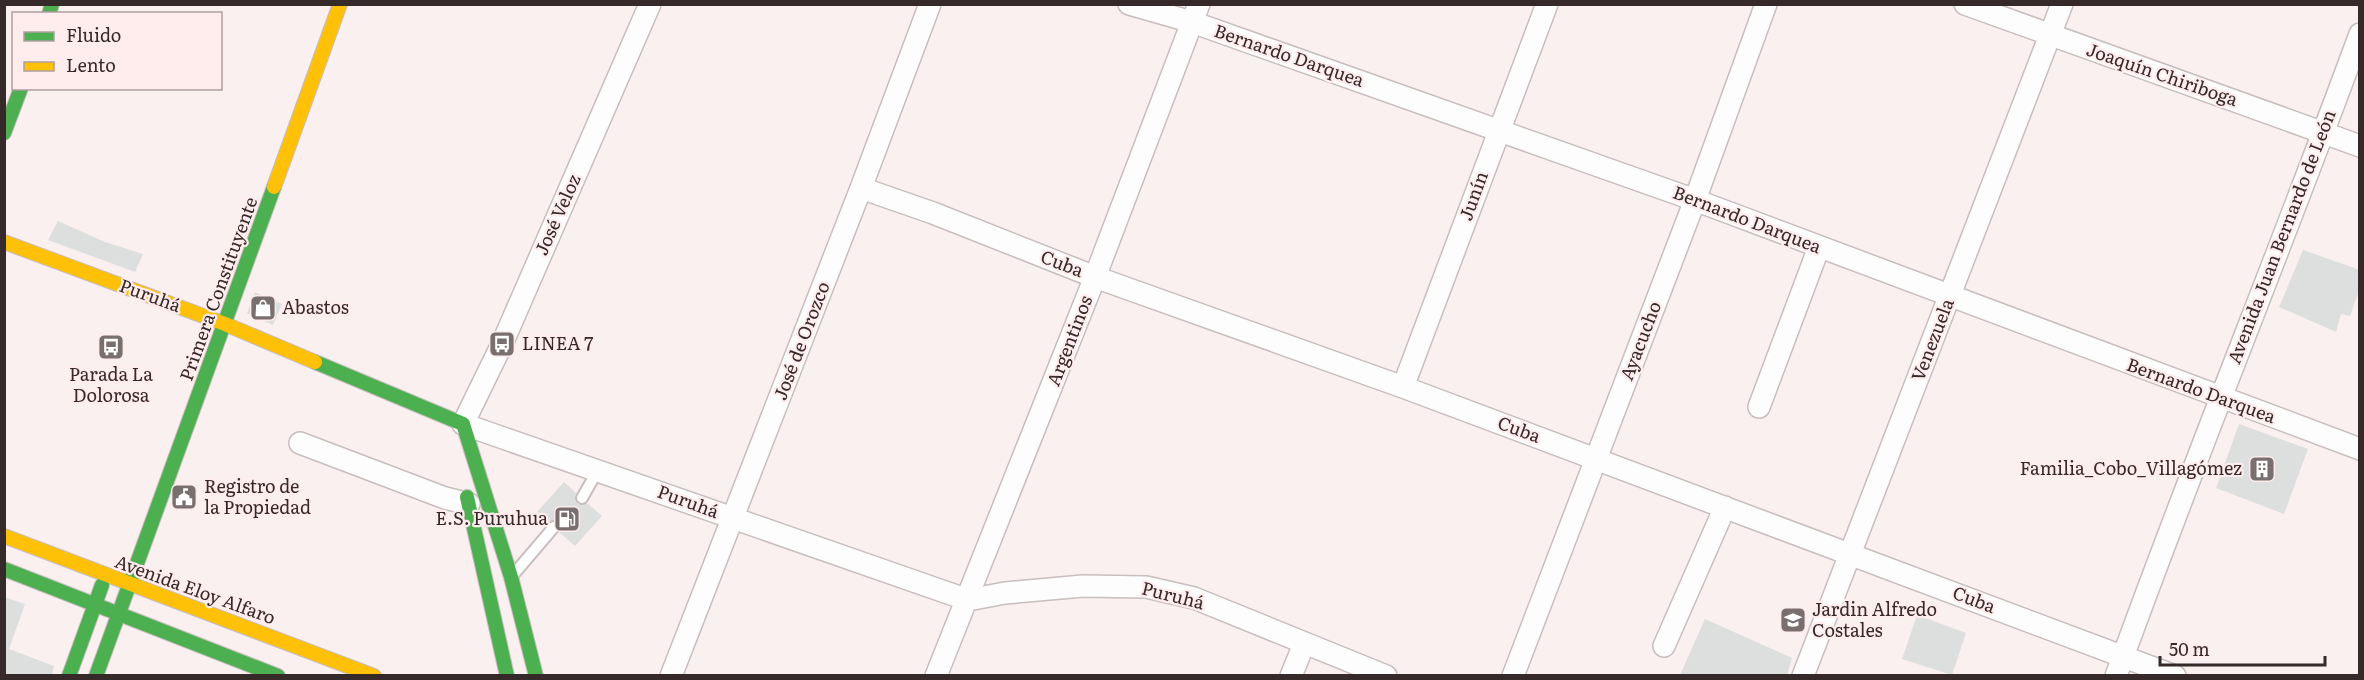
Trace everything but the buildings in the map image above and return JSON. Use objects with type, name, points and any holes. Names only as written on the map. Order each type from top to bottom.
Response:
[{"type":"street","name":"José Veloz","points":[[463,424],[502,344],[650,4]]},
{"type":"street","name":"José de Orozco","points":[[671,675],[861,188],[930,4]]},
{"type":"street","name":"Bernardo Darquea","points":[[1129,4],[1196,13],[1499,129],[2360,449]]},
{"type":"street","name":"Junín","points":[[1403,387],[1547,4]]},
{"type":"street","name":"Ayacucho","points":[[1513,675],[1695,200],[1766,4]]},
{"type":"street","name":"Joaquín Chiriboga","points":[[1965,4],[2360,146]]},
{"type":"street","name":"Venezuela","points":[[1803,675],[2062,4]]},
{"type":"street","name":"Primera Constituyente","points":[[96,675],[339,5]]},
{"type":"street","name":"Argentinos","points":[[936,675],[968,600],[1095,277],[1196,13]]},
{"type":"street","name":"Avenida Juan Bernardo de León","points":[[2120,666],[2360,34]]},
{"type":"street","points":[[4,133],[20,90]]},
{"type":"street","name":"Cuba","points":[[861,188],[1095,277],[1403,387],[1850,554],[2120,666],[2175,675]]},
{"type":"street","name":"Puruhá","points":[[4,242],[225,324],[463,424],[968,600],[1005,593],[1083,586],[1146,587],[1194,598],[1386,675]]},
{"type":"street","points":[[1759,407],[1819,247]]},
{"type":"street","points":[[456,455],[463,424]]},
{"type":"street","points":[[463,424],[511,577],[536,675]]},
{"type":"street","points":[[300,443],[445,498],[466,494],[507,675]]},
{"type":"street","points":[[1664,646],[1725,507]]},
{"type":"street","name":"Avenida Eloy Alfaro","points":[[4,536],[374,675]]},
{"type":"street","points":[[4,569],[278,675]]},
{"type":"street","points":[[69,675],[106,576]]},
{"type":"street","points":[[1291,675],[1304,644]]},
{"type":"lane","points":[[582,498],[598,470]]},
{"type":"lane","points":[[511,577],[554,527]]},
{"type":"traffic: fast","points":[[50,12],[52,4]]},
{"type":"traffic: fast","points":[[4,133],[20,90]]},
{"type":"traffic: fast","points":[[96,676],[274,187]]},
{"type":"traffic: fast","points":[[315,362],[463,424]]},
{"type":"traffic: fast","points":[[463,424],[511,577],[536,676]]},
{"type":"traffic: fast","points":[[467,497],[507,676]]},
{"type":"traffic: fast","points":[[4,569],[278,676]]},
{"type":"traffic: fast","points":[[69,676],[102,585]]},
{"type":"traffic: slow","points":[[274,187],[340,4]]},
{"type":"traffic: slow","points":[[4,242],[225,324],[315,362]]},
{"type":"traffic: slow","points":[[4,536],[374,676]]},
{"type":"place","name":"Abastos","points":[[263,308]]},
{"type":"place","name":"LINEA 7","points":[[502,344]]},
{"type":"place","name":"Parada La Dolorosa","points":[[111,347]]},
{"type":"place","name":"Familia_Cobo_Villagómez","points":[[2262,469]]},
{"type":"place","name":"Registro de la Propiedad","points":[[184,497]]},
{"type":"place","name":"E.S. Puruhua","points":[[567,519]]},
{"type":"place","name":"Jardin Alfredo Costales","points":[[1793,620]]}]
